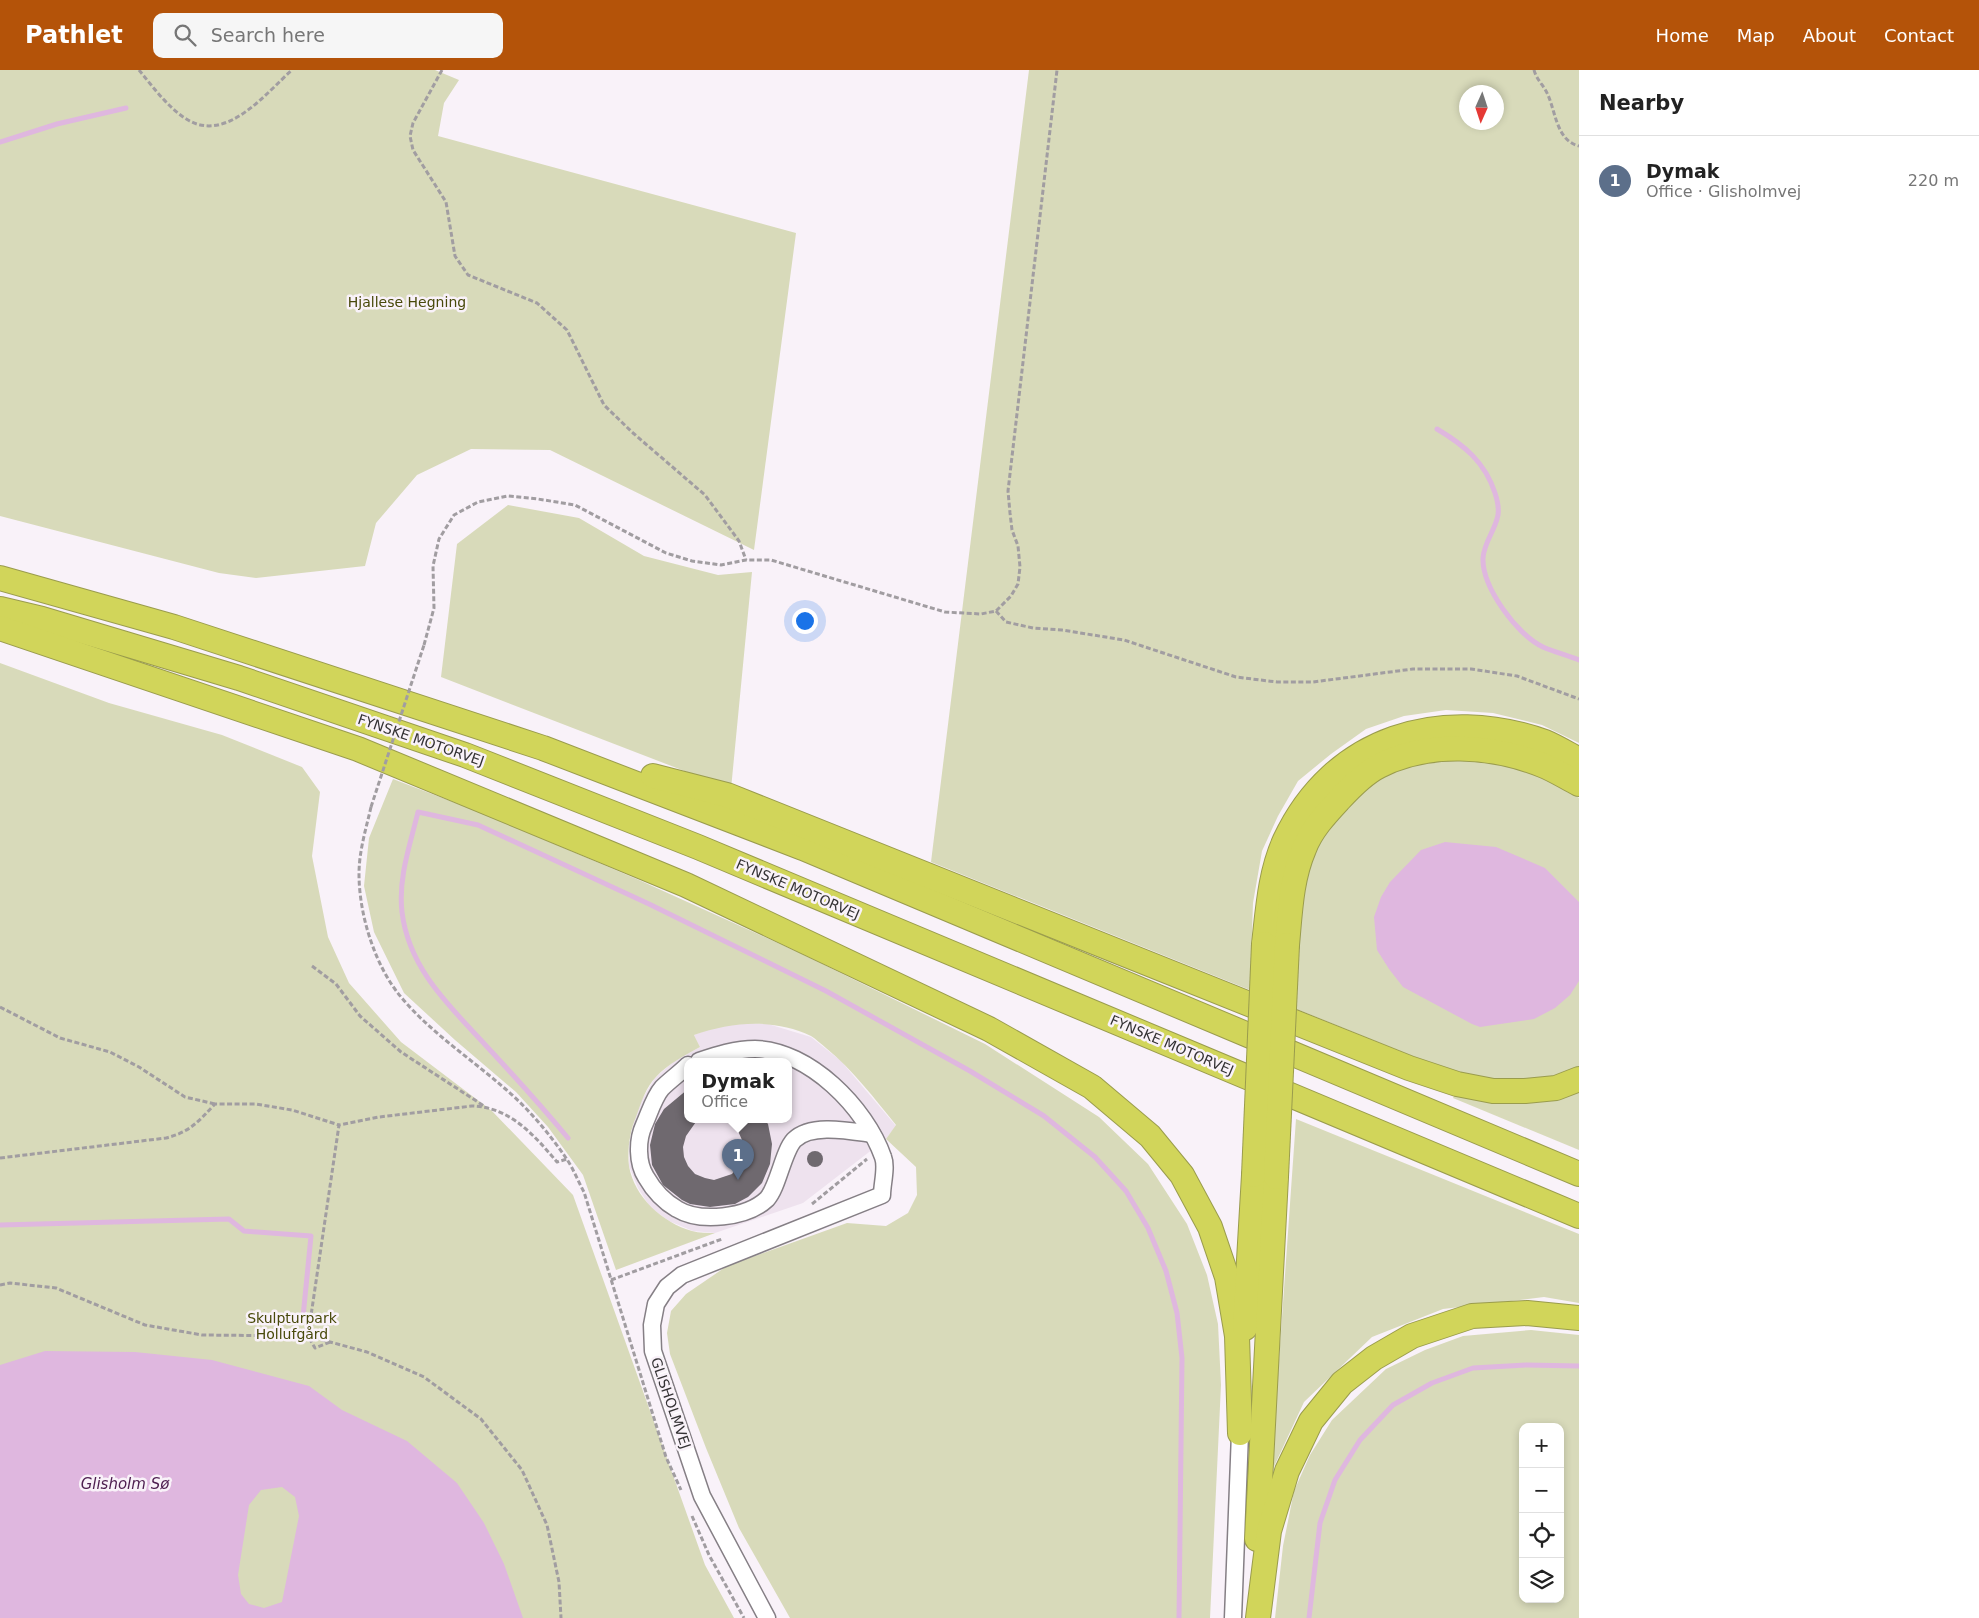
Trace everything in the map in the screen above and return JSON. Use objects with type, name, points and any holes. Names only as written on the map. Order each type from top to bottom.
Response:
[{"type":"highway","points":[[0,578],[174,627],[543,748],[812,851],[1579,1174]]},
{"type":"highway","name":"FYNSKE MOTORVEJ","points":[[0,609],[42,619],[239,678],[466,754],[698,847],[1579,1216]]},
{"type":"highway","points":[[0,628],[358,750],[686,885],[989,1029],[1092,1088],[1150,1136],[1182,1175],[1210,1227],[1227,1277],[1237,1336],[1240,1433]]},
{"type":"highway","points":[[1257,1618],[1265,1176],[1275,945],[1270,885],[1284,842],[1305,804],[1332,774],[1368,748],[1410,733],[1456,726],[1500,730],[1546,743],[1579,760]]},
{"type":"highway","points":[[543,748],[727,795],[1409,1068],[1457,1084],[1493,1090],[1524,1091],[1556,1088],[1579,1079]]},
{"type":"highway","points":[[1275,945],[1304,848],[1322,818],[1349,789],[1379,766],[1405,757],[1445,748],[1495,751],[1542,765],[1579,784]]},
{"type":"highway","points":[[1240,1433],[1265,1176]]},
{"type":"highway","points":[[1257,1618],[1269,1530],[1287,1471],[1311,1421],[1342,1383],[1374,1358],[1412,1336],[1472,1316],[1526,1313],[1579,1318]]},
{"type":"street","points":[[708,1058],[721,1054],[755,1049],[790,1056],[816,1070],[848,1100],[872,1134]]},
{"type":"street","points":[[684,1069],[661,1089],[642,1128],[639,1155],[643,1173],[656,1194],[678,1210],[702,1217],[723,1217],[743,1213],[767,1198],[794,1140],[806,1133],[819,1130],[872,1134]]},
{"type":"street","name":"GLISHOLMVEJ","points":[[767,1618],[702,1496],[653,1351],[652,1325],[656,1304],[667,1286],[682,1275],[882,1195],[884,1158],[872,1134]]},
{"type":"street","points":[[1233,1618],[1240,1433]]},
{"type":"path","points":[[139,70],[178,112],[189,121],[218,126],[229,123],[246,112],[292,70]]},
{"type":"path","points":[[442,70],[414,123],[410,136],[413,150],[446,202],[455,256],[468,275],[537,303],[567,330],[604,404],[633,433],[705,495],[738,541],[746,560]]},
{"type":"path","points":[[603,1256],[584,1192],[567,1159],[540,1124],[504,1088],[458,1052],[401,997],[373,948],[360,902],[359,872],[362,844],[434,608],[432,566],[439,539],[454,515],[478,502],[508,496],[538,499],[575,505],[666,553],[692,561],[721,564],[746,560],[771,560],[945,612],[981,614],[996,610],[1011,596],[1018,584],[1020,567],[1018,546],[1012,530],[1008,491],[1057,70]]},
{"type":"path","points":[[1534,70],[1547,92],[1560,132],[1572,145],[1579,146]]},
{"type":"path","points":[[996,610],[1006,622],[1033,628],[1062,630],[1124,640],[1236,677],[1277,682],[1313,682],[1413,669],[1471,669],[1517,676],[1579,699]]},
{"type":"path","points":[[312,966],[336,984],[360,1016],[401,1052],[484,1106],[502,1112],[522,1125],[557,1162],[567,1159]]},
{"type":"path","points":[[0,1007],[60,1038],[117,1056],[138,1066],[185,1097],[215,1104],[256,1104],[292,1110],[339,1125],[379,1117],[484,1106]]},
{"type":"path","points":[[0,1158],[181,1135],[193,1127],[215,1104]]},
{"type":"path","points":[[330,1342],[315,1348],[308,1336],[339,1125]]},
{"type":"path","points":[[0,1285],[10,1283],[56,1288],[145,1325],[193,1333],[308,1336],[367,1352],[424,1377],[481,1419],[522,1470],[547,1525],[559,1582],[561,1618]]},
{"type":"shaded area","points":[[747,1023],[768,1024],[811,1037],[841,1061],[896,1126],[886,1139],[803,1203],[715,1233],[693,1231],[669,1221],[650,1207],[638,1188],[629,1166],[630,1141],[641,1101],[655,1078],[673,1062],[700,1047],[694,1035],[718,1026]]},
{"type":"green space","name":"Hjallese Hegning","points":[[0,70],[435,70],[459,80],[444,103],[438,136],[796,233],[754,550],[550,450],[471,449],[417,475],[376,523],[365,566],[256,578],[219,573],[0,516]]},
{"type":"green space","points":[[1029,70],[1579,70],[1579,743],[1542,725],[1493,713],[1446,710],[1404,716],[1366,729],[1331,754],[1298,781],[1278,816],[1262,851],[1253,903],[1250,990],[931,862]]},
{"type":"green space","points":[[508,505],[579,518],[644,556],[718,575],[752,572],[731,789],[441,677],[457,544]]},
{"type":"green space","name":"Skulpturpark Hollufgård","points":[[0,663],[109,703],[222,735],[302,767],[320,792],[312,856],[328,937],[349,983],[401,1042],[492,1111],[573,1195],[705,1565],[734,1618],[0,1618]]},
{"type":"green space","points":[[1434,759],[1473,760],[1510,765],[1545,777],[1579,798],[1579,1066],[1553,1077],[1515,1081],[1474,1078],[1447,1070],[1294,1008],[1305,870],[1332,819],[1376,779],[1403,766]]},
{"type":"green space","points":[[393,779],[479,812],[639,880],[802,954],[985,1044],[1099,1117],[1148,1164],[1187,1224],[1207,1275],[1218,1324],[1221,1385],[1210,1618],[790,1618],[739,1528],[706,1448],[670,1354],[667,1333],[671,1311],[686,1294],[727,1266],[847,1223],[886,1226],[908,1213],[917,1195],[916,1167],[886,1139],[896,1125],[854,1075],[811,1036],[797,1030],[767,1024],[723,1027],[694,1035],[700,1047],[661,1072],[652,1081],[647,1090],[631,1134],[628,1154],[629,1166],[632,1177],[643,1198],[661,1215],[671,1222],[692,1231],[715,1233],[616,1270],[583,1175],[548,1127],[516,1092],[404,993],[374,932],[364,886],[369,838]]},
{"type":"green space","points":[[1579,1089],[1579,1150],[1453,1098],[1455,1094]]},
{"type":"green space","points":[[1296,1119],[1579,1234],[1579,1303],[1544,1297],[1443,1309],[1372,1337],[1304,1402],[1271,1473]]},
{"type":"green space","points":[[1531,1330],[1579,1335],[1579,1618],[1275,1618],[1283,1546],[1294,1491],[1310,1455],[1332,1420],[1386,1369],[1425,1350],[1463,1336]]},
{"type":"water","points":[[1445,842],[1496,847],[1545,868],[1579,902],[1579,981],[1570,995],[1555,1008],[1534,1019],[1480,1027],[1403,987],[1389,969],[1377,950],[1374,917],[1381,897],[1390,882],[1421,850]]},
{"type":"water","name":"Glisholm Sø","points":[[45,1351],[135,1352],[212,1360],[309,1386],[342,1410],[407,1441],[457,1483],[484,1523],[504,1564],[523,1618],[0,1618],[0,1365]],"holes":[[[282,1487],[295,1497],[299,1516],[282,1602],[264,1608],[249,1604],[241,1594],[238,1575],[249,1505],[261,1490]]]},
{"type":"building","points":[[684,1092],[684,1123],[695,1123],[686,1136],[683,1147],[684,1157],[688,1166],[695,1174],[714,1180],[732,1174],[742,1158],[744,1149],[742,1140],[738,1131],[729,1123],[767,1123],[772,1144],[770,1164],[762,1183],[748,1197],[735,1204],[710,1207],[690,1204],[682,1200],[663,1185],[652,1165],[650,1145],[655,1124],[664,1109]]},
{"type":"building","points":[[815,1151],[821,1153],[823,1159],[821,1165],[815,1167],[809,1165],[807,1159],[809,1153]]},
{"type":"waterway","points":[[0,142],[57,124],[126,108]]},
{"type":"waterway","points":[[1437,429],[1456,441],[1472,455],[1486,472],[1495,493],[1498,515],[1485,547],[1483,558],[1484,570],[1495,596],[1512,621],[1533,641],[1547,649],[1579,660]]},
{"type":"waterway","points":[[568,1138],[448,1004],[423,971],[414,953],[406,933],[401,899],[403,874],[418,812],[478,825],[649,904],[826,991],[970,1071],[1044,1116],[1095,1157],[1126,1191],[1148,1228],[1166,1271],[1177,1313],[1182,1358],[1179,1618]]},
{"type":"waterway","points":[[0,1225],[229,1219],[244,1231],[311,1236],[303,1317]]},
{"type":"waterway","points":[[1309,1618],[1320,1523],[1335,1480],[1360,1440],[1393,1405],[1432,1383],[1473,1368],[1526,1365],[1579,1366]]},
{"type":"place","name":"Dymak","points":[[738,1180]]}]
